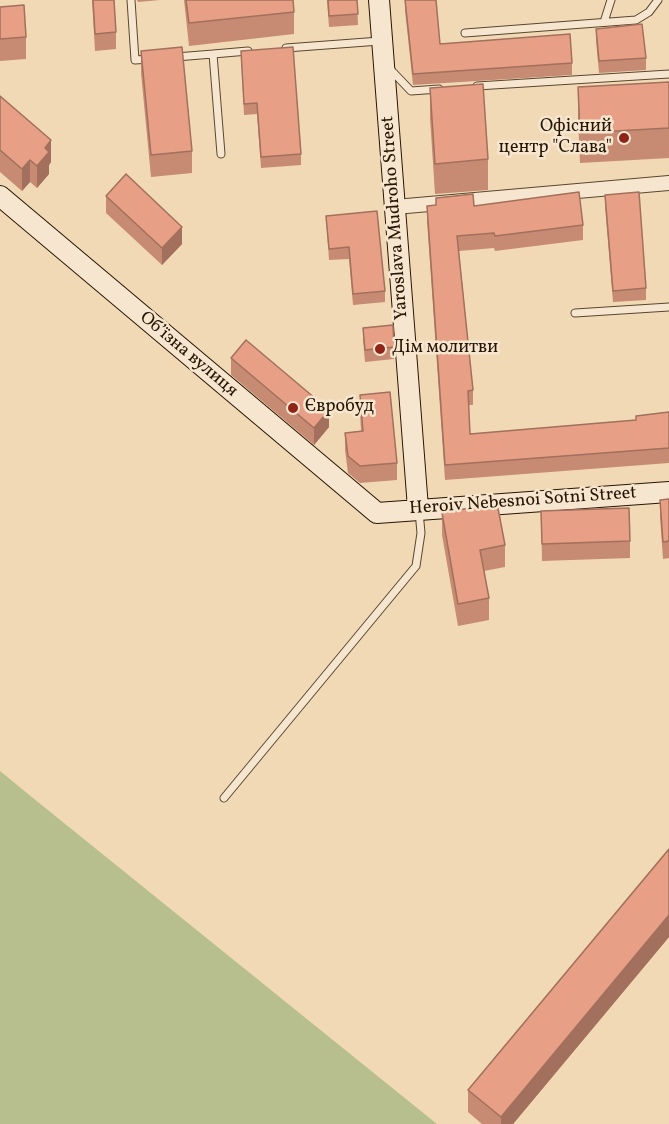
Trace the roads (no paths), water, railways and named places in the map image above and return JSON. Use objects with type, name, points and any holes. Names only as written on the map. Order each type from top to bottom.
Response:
[{"type":"street","name":"Yaroslava Mudroho Street","points":[[379,0],[418,508]]},
{"type":"street","points":[[395,207],[669,183]]},
{"type":"street","name":"Об’їзна вулиця","points":[[0,196],[377,513]]},
{"type":"street","name":"Heroiv Nebesnoi Sotni Street","points":[[377,513],[418,508],[669,492]]},
{"type":"lane","points":[[131,0],[135,60],[157,58]]},
{"type":"lane","points":[[604,22],[611,0]]},
{"type":"lane","points":[[465,33],[636,20],[649,12],[658,0]]},
{"type":"lane","points":[[280,48],[382,40]]},
{"type":"lane","points":[[168,57],[258,50]]},
{"type":"lane","points":[[213,54],[221,154]]},
{"type":"lane","points":[[384,64],[411,90],[447,88]]},
{"type":"lane","points":[[470,87],[669,74]]},
{"type":"lane","points":[[575,313],[669,306]]},
{"type":"lane","points":[[224,798],[416,566],[422,533],[418,508]]},
{"type":"place","name":"Офісний центр \"Слава\"","points":[[624,138]]},
{"type":"place","name":"Дім молитви","points":[[380,349]]},
{"type":"place","name":"Євробуд","points":[[293,408]]}]
